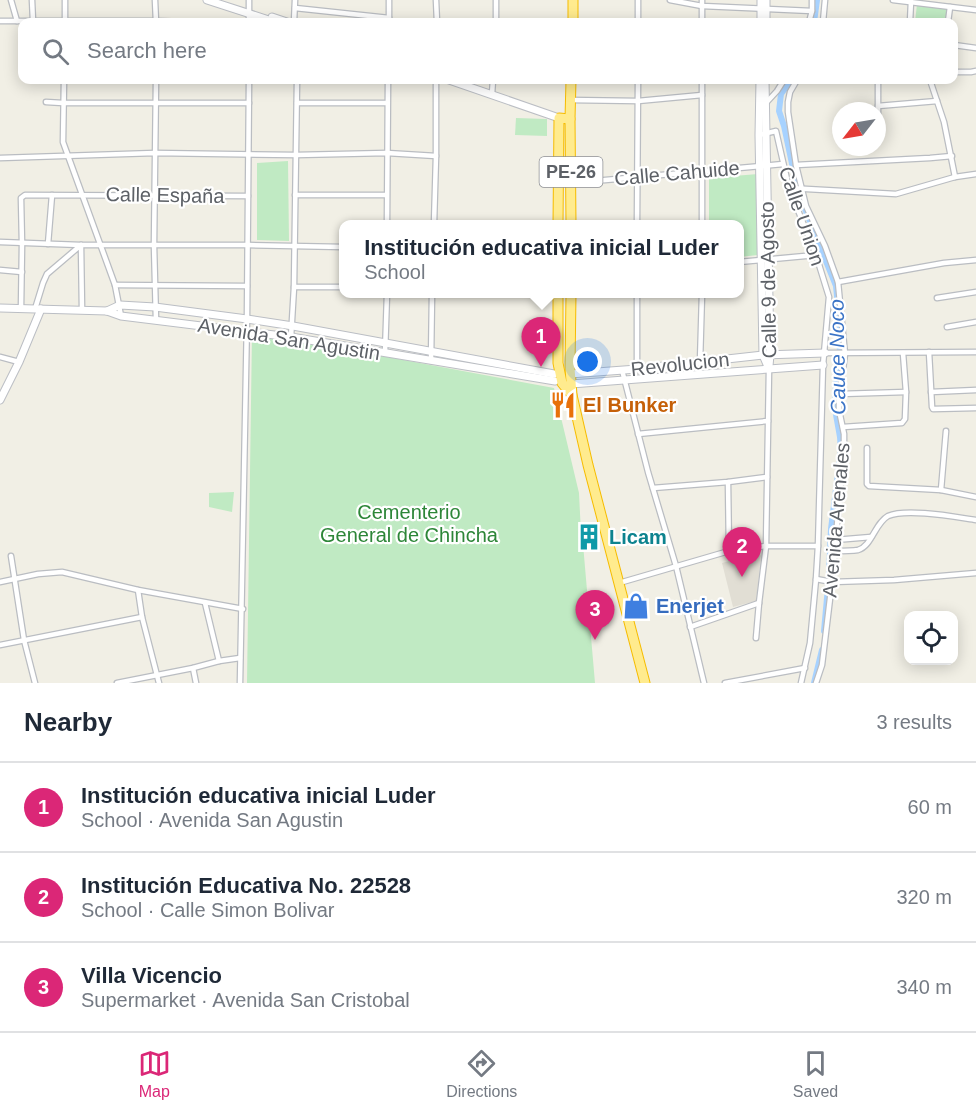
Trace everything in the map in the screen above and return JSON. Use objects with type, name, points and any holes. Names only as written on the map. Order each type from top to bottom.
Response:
[{"type":"highway","points":[[573,0],[573,18]]},
{"type":"highway","name":"PE-26","points":[[571,84],[571,220]]},
{"type":"highway","points":[[558,220],[559,118],[570,119]]},
{"type":"highway","points":[[559,204],[572,203]]},
{"type":"highway","points":[[558,298],[558,363],[562,378],[572,395],[645,683]]},
{"type":"highway","points":[[562,378],[571,298]]},
{"type":"street","points":[[0,21],[17,21],[11,0]]},
{"type":"street","points":[[32,0],[33,18]]},
{"type":"street","points":[[65,0],[65,18]]},
{"type":"street","points":[[155,0],[156,18]]},
{"type":"street","points":[[207,0],[273,18]]},
{"type":"street","points":[[222,0],[266,18]]},
{"type":"street","points":[[249,0],[249,18]]},
{"type":"street","points":[[294,18],[295,0]]},
{"type":"street","points":[[389,0],[389,18]]},
{"type":"street","points":[[436,0],[437,18]]},
{"type":"street","points":[[496,0],[496,18]]},
{"type":"street","points":[[638,0],[638,18]]},
{"type":"street","points":[[670,0],[764,10],[812,11]]},
{"type":"street","points":[[761,0],[765,18]]},
{"type":"street","points":[[762,18],[766,0]]},
{"type":"street","points":[[810,18],[813,0]]},
{"type":"street","points":[[823,18],[825,0]]},
{"type":"street","points":[[893,0],[976,10]]},
{"type":"street","points":[[910,18],[911,1]]},
{"type":"street","points":[[949,18],[950,7]]},
{"type":"street","points":[[295,8],[373,18]]},
{"type":"street","points":[[958,46],[976,48]]},
{"type":"street","points":[[958,72],[976,71]]},
{"type":"street","points":[[64,84],[63,142],[116,285],[121,315]]},
{"type":"street","points":[[156,84],[154,245],[156,320]]},
{"type":"street","points":[[240,683],[243,609],[249,84]]},
{"type":"street","points":[[291,337],[295,246],[297,84]]},
{"type":"street","points":[[387,220],[388,84]]},
{"type":"street","points":[[434,220],[436,84]]},
{"type":"street","points":[[461,84],[559,118]]},
{"type":"street","points":[[492,94],[493,84]]},
{"type":"street","points":[[637,220],[638,84]]},
{"type":"street","points":[[702,84],[702,220]]},
{"type":"street","name":"Calle 9 de Agosto","points":[[760,84],[766,355],[769,369]]},
{"type":"street","name":"Calle 9 de Agosto","points":[[762,107],[765,84]]},
{"type":"street","points":[[762,107],[781,84]]},
{"type":"street","name":"Avenida Arenales","points":[[795,84],[788,102],[788,128],[799,189],[825,246],[838,282],[845,354],[839,410],[844,446],[832,582],[822,665],[816,683]]},
{"type":"street","points":[[878,84],[878,102]]},
{"type":"street","points":[[931,84],[944,122],[956,177]]},
{"type":"street","points":[[570,100],[638,100],[702,95]]},
{"type":"street","points":[[886,105],[937,101]]},
{"type":"street","points":[[46,102],[249,103]]},
{"type":"street","points":[[297,103],[387,103]]},
{"type":"street","name":"Calle Union","points":[[762,134],[778,131],[789,189],[816,255],[829,297],[825,353]]},
{"type":"street","points":[[0,158],[156,153],[296,155],[387,153],[436,156]]},
{"type":"street","points":[[796,165],[952,156]]},
{"type":"street","name":"Calle Cahuide","points":[[572,183],[783,164]]},
{"type":"street","points":[[789,189],[896,194],[956,177],[976,174]]},
{"type":"street","name":"Calle España","points":[[22,244],[21,198],[25,195],[248,196]]},
{"type":"street","points":[[48,244],[52,195]]},
{"type":"street","points":[[295,195],[386,195]]},
{"type":"street","points":[[0,242],[101,246],[339,247]]},
{"type":"street","points":[[21,309],[22,244]]},
{"type":"street","points":[[0,399],[19,362],[38,309],[47,274],[81,245]]},
{"type":"street","points":[[81,245],[82,310]]},
{"type":"street","points":[[744,262],[816,255]]},
{"type":"street","points":[[838,282],[944,263],[976,260]]},
{"type":"street","points":[[0,270],[22,272]]},
{"type":"street","points":[[116,285],[247,286]]},
{"type":"street","points":[[294,287],[339,287]]},
{"type":"street","points":[[937,298],[976,292]]},
{"type":"street","points":[[385,353],[387,298]]},
{"type":"street","points":[[431,361],[432,298]]},
{"type":"street","points":[[637,298],[637,369]]},
{"type":"street","points":[[700,362],[702,298]]},
{"type":"street","points":[[107,311],[120,305]]},
{"type":"street","name":"Avenida San Agustin","points":[[120,305],[155,307],[293,326],[562,378]]},
{"type":"street","name":"Avenida San Agustin","points":[[0,308],[107,311],[156,320],[291,337],[431,361],[562,378]]},
{"type":"street","points":[[947,327],[976,322]]},
{"type":"street","points":[[843,427],[904,421],[906,392],[903,352]]},
{"type":"street","points":[[929,352],[932,407],[935,410],[976,408]]},
{"type":"street","points":[[825,353],[976,352]]},
{"type":"street","name":"Avenida Arenales","points":[[801,683],[810,643],[816,579],[825,353]]},
{"type":"street","name":"Revolucion","points":[[562,378],[766,355],[825,353]]},
{"type":"street","points":[[0,357],[19,362]]},
{"type":"street","name":"Revolucion","points":[[562,378],[624,380],[824,365]]},
{"type":"street","points":[[756,638],[766,546],[769,369]]},
{"type":"street","points":[[622,370],[676,566],[704,683]]},
{"type":"street","points":[[931,392],[976,390]]},
{"type":"street","points":[[840,394],[906,392]]},
{"type":"street","points":[[638,434],[768,421]]},
{"type":"street","points":[[941,490],[946,431]]},
{"type":"street","points":[[867,448],[867,484],[869,486],[941,490],[976,496]]},
{"type":"street","points":[[653,489],[767,477]]},
{"type":"street","points":[[728,482],[729,551]]},
{"type":"street","points":[[834,551],[860,549],[883,519],[891,515],[919,513],[976,520]]},
{"type":"street","points":[[835,540],[871,537]]},
{"type":"street","points":[[619,583],[729,551],[766,546],[818,546]]},
{"type":"street","points":[[11,556],[24,640],[35,683]]},
{"type":"street","points":[[0,582],[38,574],[62,572],[138,590],[243,609]]},
{"type":"street","points":[[816,579],[832,582],[894,580],[976,573]]},
{"type":"street","points":[[138,590],[142,617],[159,683]]},
{"type":"street","points":[[205,603],[219,661]]},
{"type":"street","points":[[690,627],[759,603]]},
{"type":"street","points":[[0,645],[142,617]]},
{"type":"street","points":[[117,683],[240,658]]},
{"type":"street","points":[[193,668],[196,683]]},
{"type":"street","points":[[725,683],[805,668]]},
{"type":"shaded area","points":[[759,553],[761,556],[756,601],[733,607],[722,563]]},
{"type":"green space","points":[[917,4],[948,8],[947,18],[915,18]]},
{"type":"green space","points":[[516,118],[547,119],[547,136],[515,135]]},
{"type":"green space","points":[[288,161],[289,241],[257,240],[257,163]]},
{"type":"green space","points":[[758,174],[758,255],[744,256],[744,220],[709,220],[709,178]]},
{"type":"green space","name":"Cementerio General de Chincha","points":[[252,332],[554,388],[579,493],[595,683],[247,683]]},
{"type":"green space","points":[[234,492],[232,512],[209,507],[209,493]]},
{"type":"waterway","name":"Cauce Noco","points":[[815,18],[817,0]]},
{"type":"waterway","name":"Cauce Noco","points":[[788,84],[781,94],[779,111],[799,194],[836,286],[838,306]]},
{"type":"waterway","name":"Cauce Noco","points":[[829,575],[831,529],[841,450],[835,409],[840,360],[839,316]]},
{"type":"waterway","name":"Cauce Noco","points":[[824,631],[828,587]]},
{"type":"waterway","name":"Cauce Noco","points":[[814,683],[822,650]]},
{"type":"place","name":"Institución educativa inicial Luder","points":[[541,367]]},
{"type":"place","name":"El Bunker","points":[[563,405]]},
{"type":"place","name":"Licam","points":[[589,537]]},
{"type":"place","name":"Institución Educativa No. 22528","points":[[742,577]]},
{"type":"place","name":"Enerjet","points":[[636,606]]},
{"type":"place","name":"Villa Vicencio","points":[[595,640]]}]
